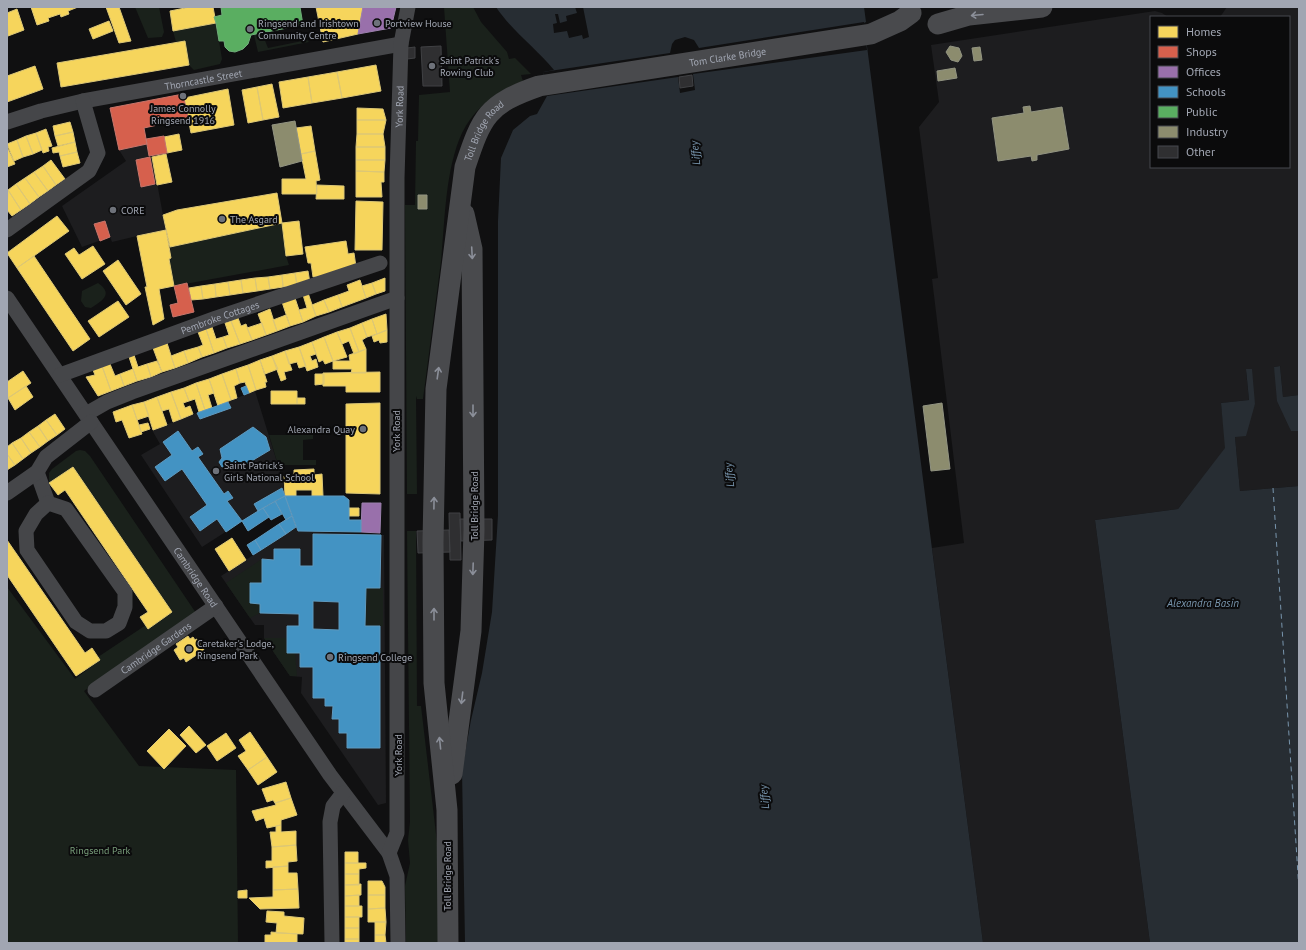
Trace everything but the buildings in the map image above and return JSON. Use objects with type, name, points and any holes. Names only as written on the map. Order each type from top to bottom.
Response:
[{"type":"main road","points":[[938,24],[950,18],[957,7]]},
{"type":"main road","points":[[910,10],[925,23],[938,24],[969,15],[1042,7]]},
{"type":"main road","name":"Tom Clarke Bridge","points":[[539,86],[871,34],[900,21],[910,10]]},
{"type":"main road","name":"Toll Bridge Road","points":[[448,943],[447,810],[434,683],[433,542],[436,389],[465,167],[477,133],[488,113],[503,102],[539,86]]},
{"type":"main road","name":"Toll Bridge Road","points":[[447,810],[471,631],[474,530],[472,249],[461,202]]},
{"type":"street","name":"York Road","points":[[390,853],[397,833],[398,818],[394,299],[401,44],[408,7]]},
{"type":"street","name":"Thorncastle Street","points":[[7,122],[42,111],[83,101],[401,44]]},
{"type":"street","points":[[7,230],[89,171],[98,153],[83,101]]},
{"type":"street","name":"Pembroke Cottages","points":[[60,375],[216,318],[380,263]]},
{"type":"street","name":"Cambridge Road","points":[[7,298],[343,792],[390,853]]},
{"type":"street","points":[[7,493],[37,472],[46,457],[107,402],[394,299]]},
{"type":"street","points":[[37,472],[48,503]]},
{"type":"street","points":[[48,503],[66,509],[125,592],[125,607],[119,624],[106,631],[90,631],[76,622],[27,550],[26,531],[36,514],[48,503]]},
{"type":"street","name":"Cambridge Gardens","points":[[95,690],[216,606]]},
{"type":"street","points":[[332,943],[330,822],[334,806],[343,792]]},
{"type":"street","points":[[390,853],[397,876],[398,943]]},
{"type":"shaded area","points":[[1227,7],[1299,7],[1299,395],[1283,397],[1280,366],[1274,367],[1291,431],[1299,431],[1299,486],[1240,491],[1235,437],[1255,404],[1246,370],[1249,400],[1221,403],[1226,448],[1178,509],[1095,520],[1150,943],[983,943],[932,548],[964,543],[932,279],[938,278],[919,127],[939,102],[931,45],[1155,11],[1162,13],[1166,16],[1150,16],[1150,168],[1290,168],[1290,16],[1221,16]]},
{"type":"shaded area","name":"CORE","points":[[183,94],[189,122],[172,125],[171,122],[144,128],[149,156],[152,156],[171,258],[169,259],[174,286],[159,290],[164,319],[153,325],[137,236],[112,242],[110,237],[82,247],[62,206],[126,161],[119,150],[110,108]]},
{"type":"shaded area","name":"Saint Patrick's Girls National School","points":[[255,391],[282,478],[285,496],[263,508],[202,547],[141,455],[160,444],[152,430]]},
{"type":"shaded area","name":"Ringsend College","points":[[296,527],[298,531],[384,535],[386,803],[378,805],[301,693],[302,677],[290,676],[264,638],[264,625],[255,625],[221,576]]},
{"type":"green space","points":[[135,7],[159,7],[164,32],[162,37],[148,38]]},
{"type":"green space","points":[[444,7],[473,7],[481,22],[507,52],[509,59],[515,58],[531,74],[521,75],[523,81],[505,89],[480,108],[467,124],[456,147],[449,179],[441,261],[423,399],[417,399],[416,396],[417,494],[407,494],[405,205],[415,205],[416,141],[418,141],[419,95],[450,92]]},
{"type":"green space","points":[[216,23],[222,59],[220,64],[194,70],[189,65],[185,41],[176,42],[173,31]]},
{"type":"green space","points":[[262,33],[268,48],[307,40],[309,42],[258,52],[254,35]]},
{"type":"green space","points":[[282,223],[286,256],[289,265],[174,286],[169,259],[171,258],[170,247]]},
{"type":"green space","points":[[98,283],[105,291],[105,297],[91,308],[85,307],[81,301],[82,291]]},
{"type":"green space","points":[[269,435],[313,435],[313,439],[303,440],[303,460],[316,460],[316,465],[278,465]]},
{"type":"green space","name":"Ringsend Park","points":[[76,451],[85,451],[90,456],[196,613],[84,691],[139,766],[236,770],[238,943],[7,943],[7,587],[75,679],[100,660],[98,657],[146,625],[148,629],[172,612],[73,467],[49,483],[49,473],[52,469]]},
{"type":"green space","points":[[407,531],[416,531],[417,706],[421,706],[440,868],[441,943],[406,943],[405,886],[410,863],[408,840],[410,822]]},
{"type":"green space","points":[[262,559],[262,583],[250,583],[250,603],[260,604],[260,613],[250,618],[226,583]]},
{"type":"green space","points":[[366,588],[383,588],[383,626],[365,626]]},
{"type":"green space","points":[[264,638],[286,638],[287,653],[295,653],[297,676],[290,676]]},
{"type":"water","name":"Liffey","points":[[496,7],[864,7],[866,22],[864,23],[983,943],[465,943],[462,770],[471,720],[482,673],[492,612],[498,515],[498,221],[501,158],[513,130],[530,116],[537,114],[547,96],[543,72],[554,70],[509,24]]},
{"type":"water","points":[[1280,366],[1283,397],[1299,395],[1299,431],[1291,431],[1277,401],[1274,367]]},
{"type":"water","name":"Alexandra Basin","points":[[1246,369],[1252,369],[1255,404],[1246,436],[1235,437],[1240,491],[1299,486],[1299,943],[1150,943],[1095,520],[1178,509],[1225,448],[1221,403],[1249,400]]},
{"type":"pier","points":[[575,7],[583,7],[589,37],[583,39],[582,35],[569,38],[567,31],[554,33],[553,24],[557,23],[555,14],[558,14],[560,23],[567,21],[566,16],[577,13]]},
{"type":"pier","points":[[864,22],[867,50],[693,74],[695,90],[680,93],[678,77],[547,96],[543,72],[670,53],[672,44],[675,40],[685,37],[694,40],[699,48]]},
{"type":"ferry route","points":[[1273,488],[1299,890]]},
{"type":"place","name":"Portview House","points":[[377,23]]},
{"type":"place","name":"Ringsend and Irishtown Community Centre","points":[[250,29]]},
{"type":"place","name":"Saint Patrick's Rowing Club","points":[[432,66]]},
{"type":"place","name":"James Connolly Ringsend 1916","points":[[183,96]]},
{"type":"place","name":"CORE","points":[[113,210]]},
{"type":"place","name":"The Asgard","points":[[222,219]]},
{"type":"place","name":"Alexandra Quay","points":[[363,429]]},
{"type":"place","name":"Saint Patrick's Girls National School","points":[[216,471]]},
{"type":"place","name":"Caretaker's Lodge, Ringsend Park","points":[[189,649]]},
{"type":"place","name":"Ringsend College","points":[[330,657]]}]
